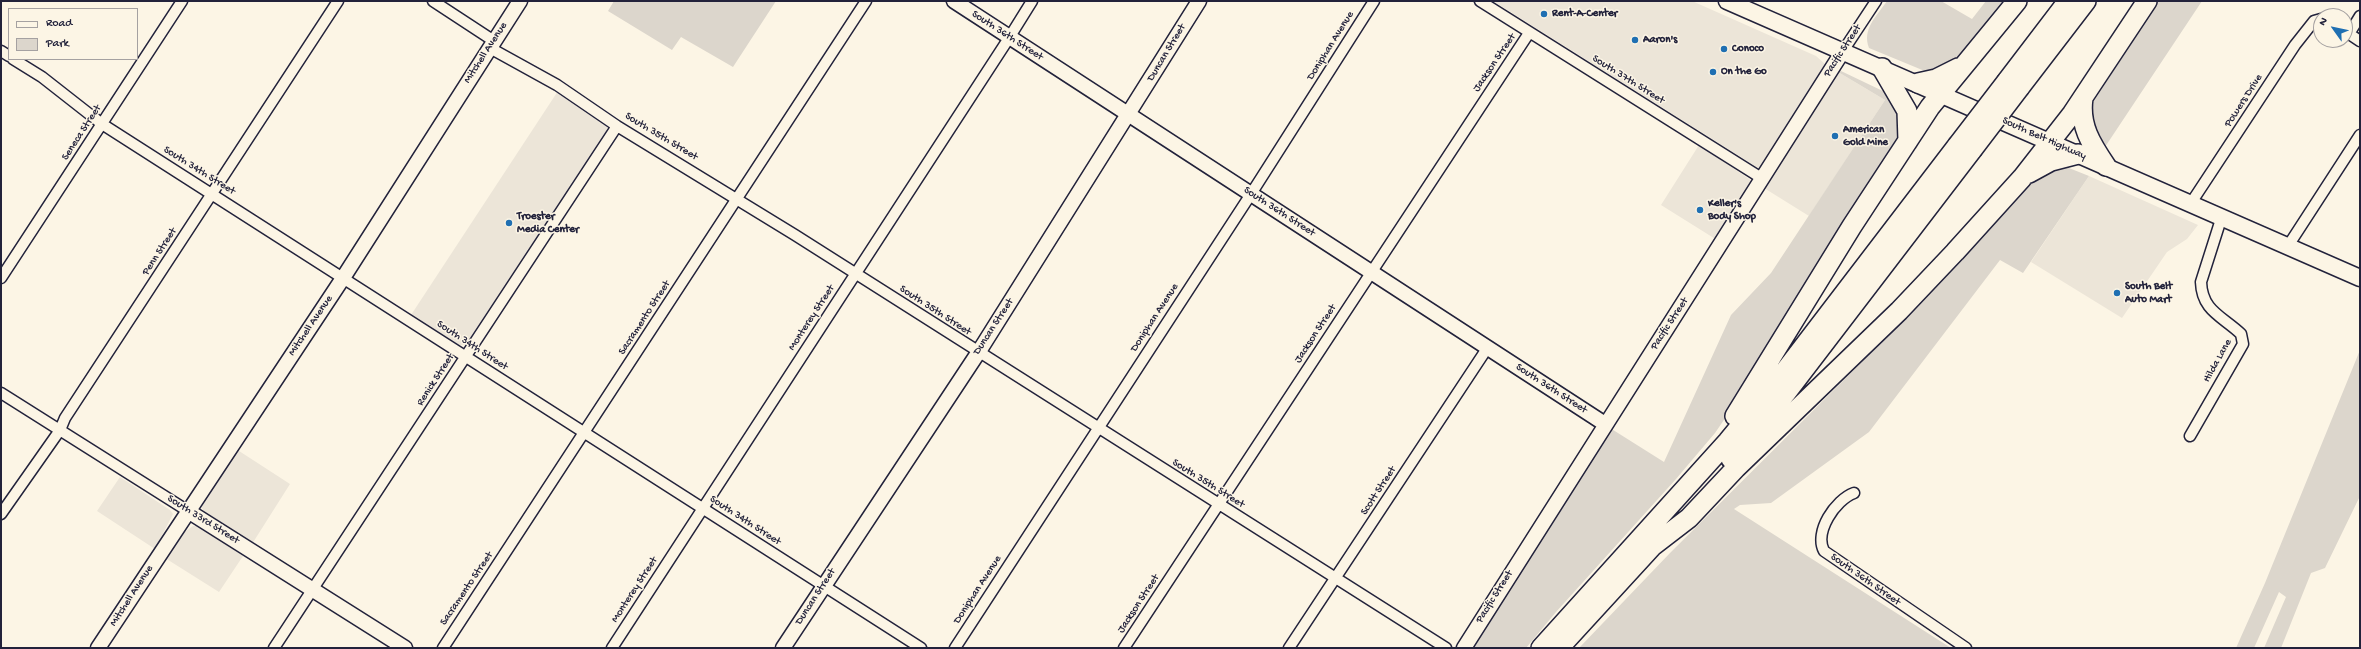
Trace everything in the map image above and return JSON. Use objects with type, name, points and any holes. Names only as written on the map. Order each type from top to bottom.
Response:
[{"type":"highway","points":[[1674,503],[1742,406],[1852,226],[1908,140],[1941,93],[2017,1]]},
{"type":"highway","points":[[2014,84],[2068,1]]},
{"type":"highway","points":[[1559,648],[1738,450],[1786,393],[1965,148],[2014,84],[2086,1]]},
{"type":"highway","points":[[1650,548],[1689,518],[1736,468],[1899,311],[2022,178],[2083,98],[2148,1]]},
{"type":"highway","points":[[1918,83],[1936,79],[1964,64]]},
{"type":"highway","points":[[1882,68],[1906,111],[1908,140]]},
{"type":"highway","points":[[2083,98],[2083,124],[2091,144],[2106,166]]},
{"type":"highway","points":[[1541,648],[1674,503],[1774,384],[1965,148]]},
{"type":"highway","points":[[2022,178],[2038,167],[2078,154]]},
{"type":"main road","name":"South Belt Highway","points":[[1727,1],[2191,202],[2360,278]]},
{"type":"street","name":"Seneca Street","points":[[1,278],[182,1]]},
{"type":"street","name":"Penn Street","points":[[1,514],[60,430],[66,418],[338,1]]},
{"type":"street","name":"South 35th Street","points":[[433,1],[492,45],[557,85],[617,126],[855,273],[1097,429],[1446,648]]},
{"type":"street","name":"Mitchell Avenue","points":[[98,648],[342,278],[520,1]]},
{"type":"street","name":"Sacramento Street","points":[[442,648],[585,432],[866,1]]},
{"type":"street","name":"South 36th Street","points":[[954,1],[1370,273],[1488,347],[1605,424]]},
{"type":"street","name":"Monterey Street","points":[[612,648],[1032,1]]},
{"type":"street","name":"Duncan Street","points":[[782,648],[978,353],[1129,115],[1199,1]]},
{"type":"street","name":"Doniphan Avenue","points":[[955,648],[1251,194],[1374,1]]},
{"type":"street","name":"South 37th Street","points":[[1480,1],[1763,179]]},
{"type":"street","name":"Pacific Street","points":[[1464,648],[1605,424],[1876,1]]},
{"type":"street","points":[[2353,25],[2360,16]]},
{"type":"street","name":"Powers Drive","points":[[2191,202],[2295,45],[2313,21]]},
{"type":"street","name":"Jackson Street","points":[[1124,648],[1370,273],[1428,189],[1529,33]]},
{"type":"street","name":"South 34th Street","points":[[15,60],[42,77],[102,124],[921,648]]},
{"type":"street","name":"Renick Street","points":[[274,648],[617,126]]},
{"type":"street","points":[[2288,246],[2360,135]]},
{"type":"street","name":"Hilda Lane","points":[[2190,436],[2243,344],[2242,334],[2209,309],[2202,293],[2201,282],[2222,216]]},
{"type":"street","name":"Scott Street","points":[[1289,648],[1488,347]]},
{"type":"street","name":"South 33rd Street","points":[[1,393],[405,648]]},
{"type":"street","name":"South 36th Street","points":[[1854,493],[1845,496],[1828,519],[1821,536],[1824,551],[1966,648]]},
{"type":"shaded area","points":[[1493,1],[1692,1],[1816,56],[1826,65],[1764,166],[1760,169]]},
{"type":"shaded area","points":[[1838,72],[1885,100],[1809,216],[1764,188]]},
{"type":"shaded area","name":"Troester Media Center","points":[[558,91],[608,124],[606,132],[467,345],[457,345],[411,315]]},
{"type":"shaded area","points":[[1699,145],[1752,181],[1752,186],[1717,240],[1661,205]]},
{"type":"shaded area","points":[[2089,176],[2198,225],[2187,239],[2167,252],[2122,318],[2031,262]]},
{"type":"shaded area","points":[[236,449],[290,484],[252,544],[205,513],[202,508],[203,500]]},
{"type":"shaded area","points":[[120,477],[170,510],[173,514],[155,549],[97,511]]},
{"type":"shaded area","points":[[193,526],[198,526],[243,556],[219,592],[165,558],[180,535]]},
{"type":"green space","points":[[614,1],[776,1],[733,67],[681,37],[672,50],[608,11]]},
{"type":"green space","points":[[1887,1],[1941,1],[1972,19],[1986,1],[2007,1],[1957,62],[1932,74],[1869,48],[1867,35],[1871,23]]},
{"type":"green space","points":[[2159,1],[2202,1],[2105,147],[2091,128],[2092,104]]},
{"type":"green space","points":[[1841,71],[1887,93],[1894,99],[1904,129],[1730,411],[1715,433],[1676,479],[1556,612],[1526,648],[1468,648],[1610,428],[1664,462],[1731,315],[1771,273],[1885,100],[1838,72]]},
{"type":"green space","points":[[2064,166],[2089,176],[2023,273],[2000,260],[1869,432],[1771,503],[1740,505],[1734,509],[1951,648],[1579,648],[1670,553],[1903,321],[2040,170]]},
{"type":"green space","points":[[2360,350],[2360,496],[2325,568],[2311,573],[2281,648],[2264,648],[2286,597],[2279,592],[2254,648],[2236,648],[2265,583]]},
{"type":"place","name":"Rent-A-Center","points":[[1544,14]]},
{"type":"place","name":"Aaron's","points":[[1635,40]]},
{"type":"place","name":"Conoco","points":[[1724,49]]},
{"type":"place","name":"On the Go","points":[[1713,72]]},
{"type":"place","name":"American Gold Mine","points":[[1835,136]]},
{"type":"place","name":"Keller's Body Shop","points":[[1700,210]]},
{"type":"place","name":"Troester Media Center","points":[[509,223]]},
{"type":"place","name":"South Belt Auto Mart","points":[[2117,293]]}]
